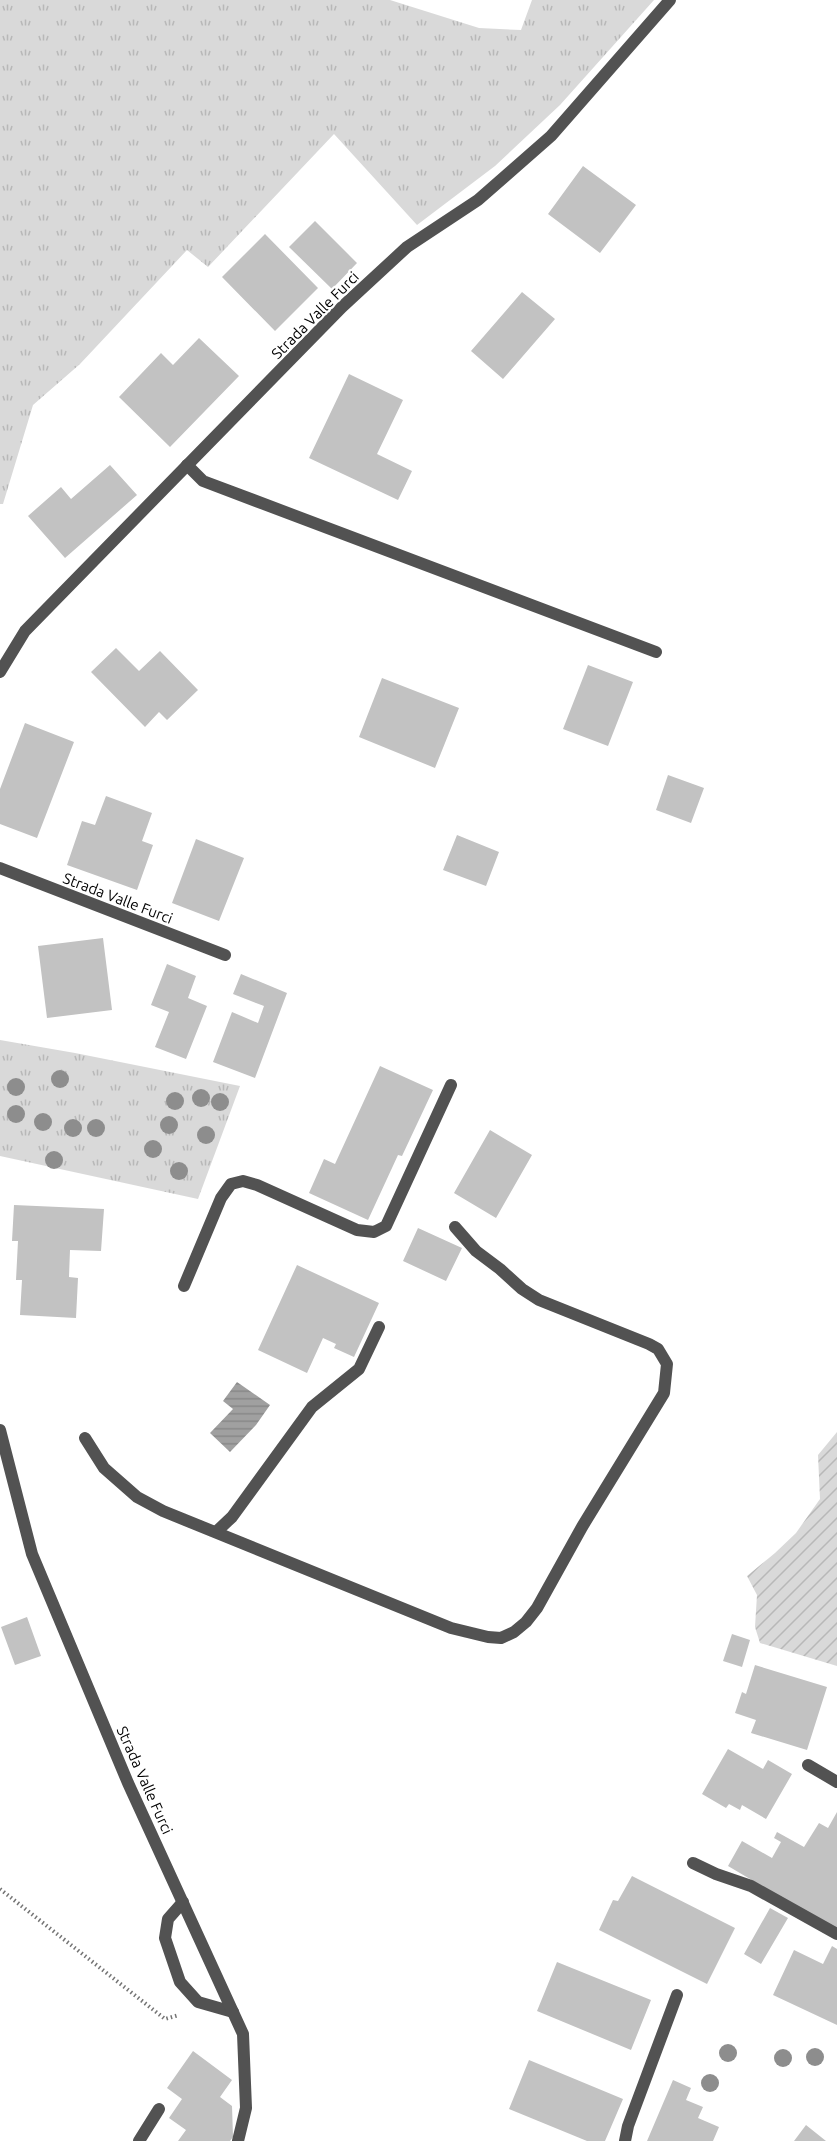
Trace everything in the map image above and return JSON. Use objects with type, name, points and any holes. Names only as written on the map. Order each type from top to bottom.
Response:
[{"type":"street","name":"Strada Valle Furci","points":[[0,672],[26,631],[342,308],[407,247],[478,200],[551,136],[670,0]]},
{"type":"street","points":[[188,465],[203,481],[656,652]]},
{"type":"street","name":"Strada Valle Furci","points":[[0,868],[225,955]]},
{"type":"street","points":[[184,1286],[221,1198],[231,1184],[243,1181],[257,1185],[357,1230],[374,1232],[386,1226],[451,1085]]},
{"type":"street","points":[[85,1438],[104,1468],[137,1497],[163,1511],[451,1628],[501,1638],[514,1632],[537,1608],[582,1527],[664,1393],[667,1364],[658,1350],[649,1344],[539,1300],[476,1251],[454,1227]]},
{"type":"street","points":[[216,1532],[232,1517],[312,1407],[359,1369],[379,1327]]},
{"type":"street","name":"Strada Valle Furci","points":[[0,1430],[32,1554],[128,1783],[243,2034],[246,2108],[238,2141]]},
{"type":"street","points":[[808,1765],[837,1782]]},
{"type":"street","points":[[693,1863],[751,1886],[837,1934]]},
{"type":"street","points":[[183,1902],[168,1919],[165,1938],[180,1982],[198,2002],[233,2012]]},
{"type":"street","points":[[625,2141],[628,2127],[677,1995]]},
{"type":"street","points":[[139,2141],[159,2109]]},
{"type":"path","points":[[0,1889],[165,2019],[178,2016],[193,1997]]},
{"type":"green space","points":[[0,0],[390,0],[479,28],[521,30],[532,0],[654,0],[560,105],[495,166],[417,225],[334,134],[208,267],[187,250],[80,364],[33,405],[3,504],[0,504]]},
{"type":"green space","points":[[0,1040],[240,1086],[198,1199],[0,1156]]},
{"type":"green space","points":[[837,1432],[837,1666],[760,1643],[755,1627],[757,1595],[747,1576],[796,1533],[820,1499],[818,1455]]},
{"type":"shaded area","points":[[237,1382],[270,1405],[256,1425],[230,1452],[210,1433],[233,1409],[223,1401]]},
{"type":"building","points":[[583,166],[636,205],[600,253],[548,214]]},
{"type":"building","points":[[315,221],[357,263],[332,289],[289,247]]},
{"type":"building","points":[[265,234],[318,288],[275,331],[222,277]]},
{"type":"building","points":[[522,292],[555,319],[503,379],[471,351]]},
{"type":"building","points":[[199,338],[239,376],[170,447],[119,397],[161,353],[173,365]]},
{"type":"building","points":[[349,374],[403,400],[377,454],[412,471],[398,500],[309,458]]},
{"type":"building","points":[[110,465],[137,495],[65,558],[28,516],[61,487],[71,499]]},
{"type":"building","points":[[116,648],[139,671],[160,651],[198,690],[167,720],[159,712],[145,727],[91,672]]},
{"type":"building","points":[[588,665],[633,682],[608,746],[563,729]]},
{"type":"building","points":[[382,678],[459,708],[435,768],[359,737]]},
{"type":"building","points":[[25,723],[74,742],[37,838],[0,824],[0,789]]},
{"type":"building","points":[[668,775],[704,788],[691,823],[656,810]]},
{"type":"building","points":[[106,796],[152,813],[142,841],[153,845],[137,890],[67,865],[82,821],[95,825]]},
{"type":"building","points":[[457,835],[499,852],[486,886],[443,870]]},
{"type":"building","points":[[196,839],[244,858],[219,921],[172,903]]},
{"type":"building","points":[[103,938],[112,1010],[47,1018],[38,946]]},
{"type":"building","points":[[167,964],[196,976],[188,998],[207,1006],[186,1059],[155,1047],[169,1012],[151,1005]]},
{"type":"building","points":[[241,974],[287,993],[255,1078],[213,1062],[232,1012],[258,1023],[264,1006],[233,994]]},
{"type":"building","points":[[380,1066],[433,1090],[402,1156],[398,1155],[368,1220],[309,1193],[324,1159],[335,1164]]},
{"type":"building","points":[[490,1130],[532,1155],[496,1218],[454,1193]]},
{"type":"building","points":[[14,1205],[104,1209],[101,1251],[70,1250],[69,1277],[78,1278],[76,1318],[20,1315],[22,1280],[16,1280],[18,1241],[12,1241]]},
{"type":"building","points":[[418,1228],[462,1248],[446,1281],[403,1261]]},
{"type":"building","points":[[297,1265],[379,1303],[354,1357],[334,1348],[336,1344],[323,1338],[307,1373],[258,1350]]},
{"type":"building","points":[[27,1617],[41,1656],[15,1665],[1,1627]]},
{"type":"building","points":[[732,1634],[750,1640],[742,1667],[723,1661]]},
{"type":"building","points":[[755,1665],[827,1687],[807,1750],[751,1733],[756,1720],[735,1713],[742,1692],[746,1694]]},
{"type":"building","points":[[728,1749],[763,1769],[768,1760],[792,1774],[766,1819],[742,1805],[740,1810],[729,1804],[726,1808],[702,1794]]},
{"type":"building","points":[[837,1812],[837,1930],[728,1866],[742,1841],[772,1858],[781,1842],[774,1838],[777,1832],[804,1847],[819,1823],[828,1828]]},
{"type":"building","points":[[632,1876],[735,1928],[707,1984],[599,1930],[613,1900],[618,1901]]},
{"type":"building","points":[[770,1908],[788,1918],[761,1964],[744,1954]]},
{"type":"building","points":[[832,1946],[837,1949],[837,2025],[773,1995],[794,1950],[823,1964]]},
{"type":"building","points":[[557,1962],[651,2000],[631,2050],[537,2011]]},
{"type":"building","points":[[193,2051],[232,2080],[220,2097],[232,2106],[233,2137],[230,2141],[178,2141],[186,2130],[169,2118],[182,2099],[167,2088]]},
{"type":"building","points":[[529,2060],[623,2099],[605,2141],[587,2141],[509,2109]]},
{"type":"building","points":[[673,2080],[691,2088],[686,2100],[703,2107],[698,2118],[719,2127],[713,2141],[647,2141]]},
{"type":"building","points":[[806,2125],[826,2141],[794,2141]]}]
